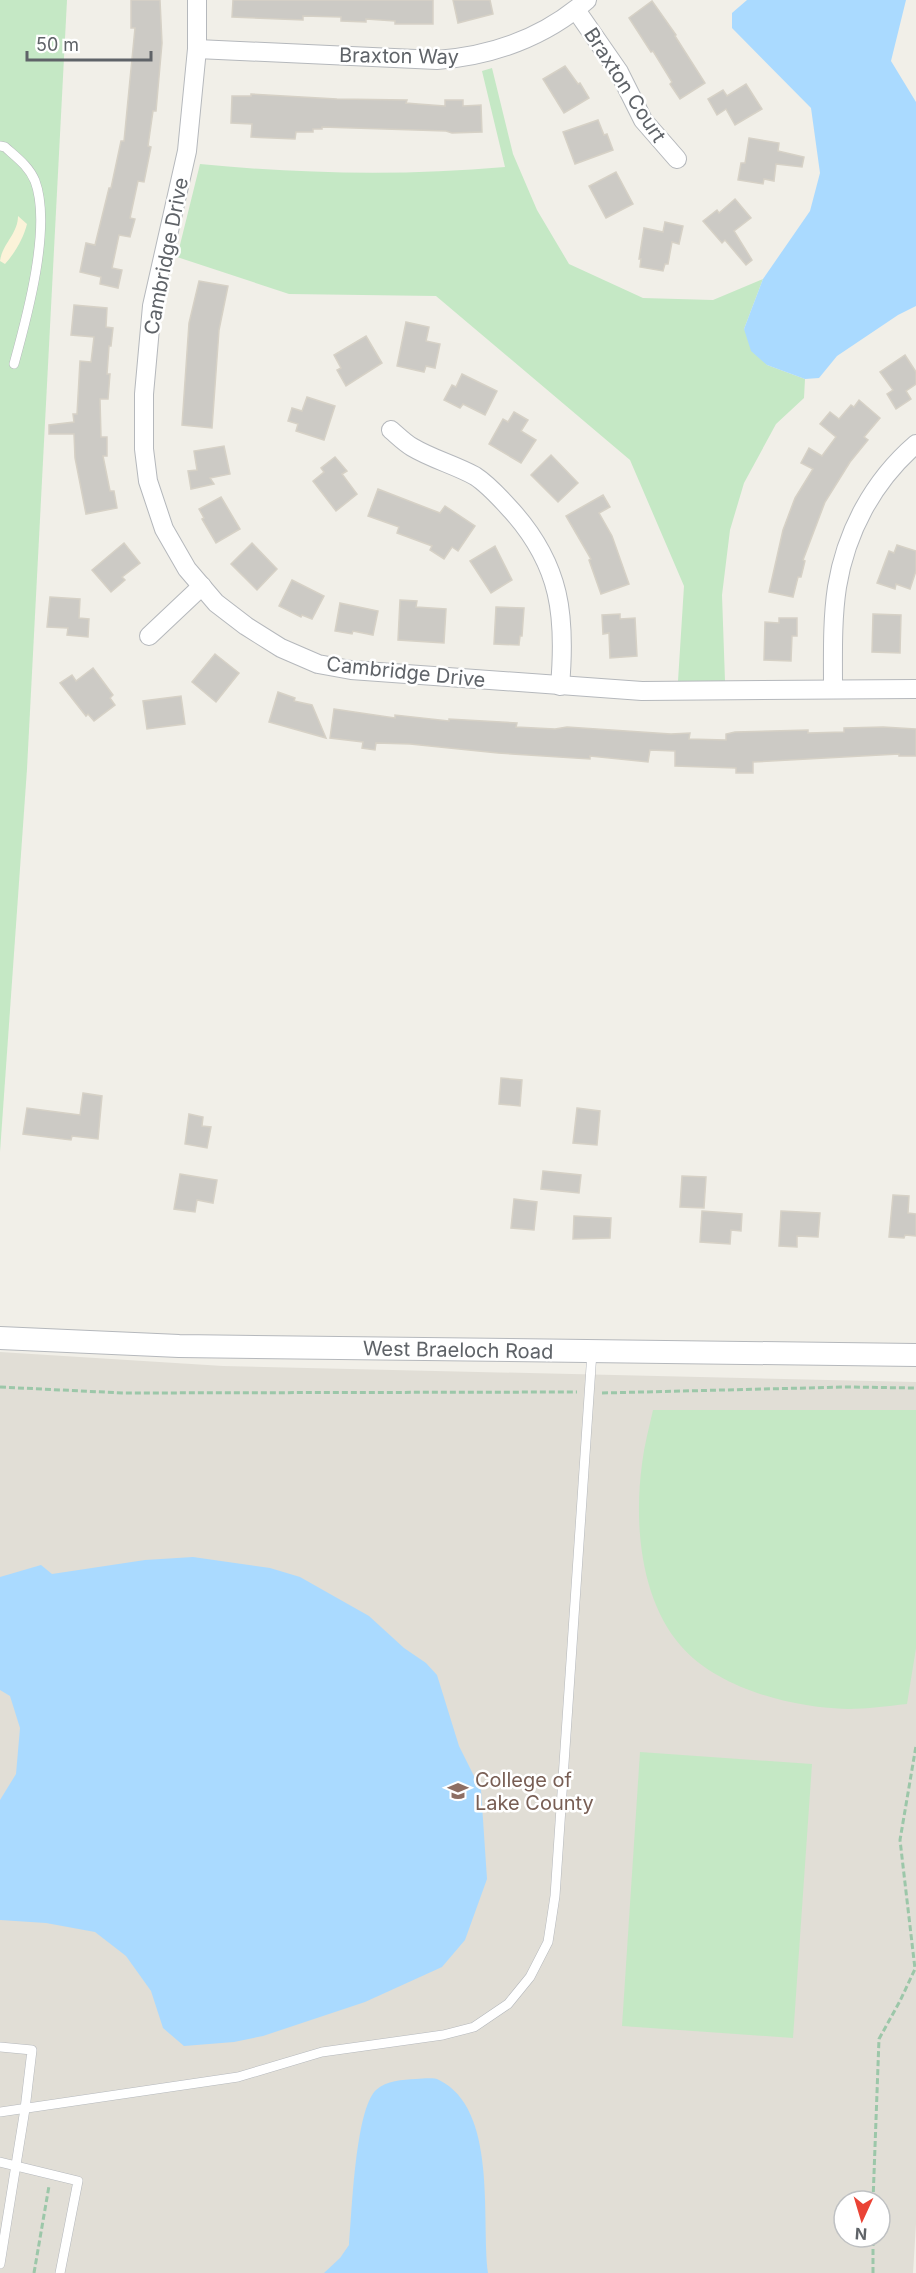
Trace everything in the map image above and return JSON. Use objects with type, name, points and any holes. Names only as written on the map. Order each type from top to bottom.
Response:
[{"type":"street","name":"Cambridge Drive","points":[[197,0],[197,50],[187,151],[152,306],[144,394],[144,449],[148,481],[164,529],[187,569],[216,603],[246,626],[281,648],[318,664],[351,670],[642,691],[916,689]]},
{"type":"street","name":"Braxton Way","points":[[197,50],[437,60],[469,57],[497,50],[555,25],[581,5]]},
{"type":"street","name":"Braxton Court","points":[[581,5],[643,120],[677,159]]},
{"type":"street","points":[[391,430],[411,447],[476,477],[501,498],[526,527],[544,555],[562,615],[564,643],[560,686]]},
{"type":"street","points":[[833,688],[834,612],[843,559],[857,521],[875,487],[901,457],[916,444]]},
{"type":"street","points":[[149,636],[202,586]]},
{"type":"street","name":"West Braeloch Road","points":[[0,1338],[179,1346],[916,1355]]},
{"type":"lane","points":[[0,146],[27,166],[40,199],[39,248],[14,364]]},
{"type":"lane","points":[[0,2112],[238,2078],[322,2052],[442,2035],[474,2027],[508,2004],[530,1977],[548,1942],[555,1896],[592,1352]]},
{"type":"lane","points":[[0,2048],[32,2050],[25,2109],[0,2264]]},
{"type":"lane","points":[[0,2162],[78,2181],[60,2273]]},
{"type":"path","points":[[0,1387],[135,1394],[266,1395],[534,1391],[590,1393],[835,1387],[916,1388]]},
{"type":"path","points":[[873,2189],[879,2039],[915,1969],[900,1840],[916,1746]]},
{"type":"path","points":[[34,2273],[48,2184]]},
{"type":"path","points":[[873,2249],[873,2273]]},
{"type":"shaded area","name":"College of Lake County","points":[[0,1352],[223,1366],[916,1382],[916,2224],[913,2273],[0,2273]]},
{"type":"green space","points":[[0,0],[67,0],[27,769],[0,1152]]},
{"type":"green space","points":[[492,68],[513,154],[537,210],[569,264],[643,298],[713,300],[763,279],[744,329],[767,365],[805,379],[804,398],[776,424],[744,483],[730,530],[722,595],[725,681],[678,681],[684,586],[630,460],[436,296],[289,294],[177,257],[200,164],[353,173],[429,172],[505,167],[482,71]]},
{"type":"green space","points":[[653,1410],[916,1410],[916,1648],[907,1704],[848,1709],[804,1705],[781,1700],[736,1685],[715,1674],[681,1646],[667,1627],[656,1606],[643,1559],[640,1535],[642,1464]]},
{"type":"green space","points":[[640,1752],[812,1764],[793,2038],[622,2026]]},
{"type":"sand","points":[[18,216],[27,224],[19,245],[5,264],[0,261],[1,255],[15,228]]},
{"type":"water","points":[[747,0],[906,0],[891,61],[916,102],[916,306],[898,315],[837,356],[819,378],[805,379],[767,365],[751,351],[744,329],[763,279],[810,211],[820,173],[811,108],[732,28],[732,13]]},
{"type":"water","points":[[193,1557],[270,1568],[300,1577],[369,1616],[404,1648],[426,1663],[437,1675],[459,1746],[481,1790],[487,1879],[465,1940],[442,1967],[365,2002],[263,2036],[234,2042],[184,2046],[163,2028],[151,1991],[126,1956],[95,1932],[46,1923],[0,1920],[0,1800],[16,1774],[20,1728],[10,1696],[0,1690],[0,1577],[41,1565],[52,1574],[145,1560]]},
{"type":"water","points":[[416,2079],[439,2080],[458,2094],[471,2115],[479,2139],[483,2167],[488,2273],[324,2273],[340,2258],[349,2245],[359,2140],[369,2101],[376,2090],[385,2084]]},
{"type":"building","points":[[131,0],[160,0],[162,43],[156,111],[153,111],[148,146],[151,147],[144,182],[138,181],[130,218],[135,219],[130,237],[119,235],[112,268],[122,270],[118,288],[100,284],[101,277],[80,272],[86,243],[95,245],[121,141],[124,141],[135,28],[131,28]]},
{"type":"building","points":[[233,0],[433,0],[433,24],[395,24],[395,21],[366,19],[366,22],[341,21],[341,17],[303,16],[303,20],[232,17]]},
{"type":"building","points":[[453,0],[490,0],[493,14],[458,23]]},
{"type":"building","points":[[652,1],[705,83],[680,99],[653,51],[651,52],[629,18]]},
{"type":"building","points":[[565,66],[589,98],[564,113],[543,79]]},
{"type":"building","points":[[746,84],[762,109],[735,125],[726,109],[717,115],[708,99],[723,90],[727,96]]},
{"type":"building","points":[[251,94],[407,100],[406,103],[445,106],[445,100],[463,100],[463,106],[481,105],[482,132],[452,133],[322,127],[322,129],[313,129],[313,132],[296,132],[295,139],[251,137],[252,124],[231,123],[232,96],[251,96]]},
{"type":"building","points":[[598,120],[613,150],[575,164],[563,132]]},
{"type":"building","points":[[749,138],[779,143],[778,151],[804,157],[802,167],[776,164],[774,181],[764,179],[763,184],[738,180],[741,163],[745,163]]},
{"type":"building","points":[[616,172],[633,204],[606,218],[589,186]]},
{"type":"building","points":[[735,199],[751,218],[734,231],[752,260],[746,265],[725,240],[722,243],[703,221],[717,210],[719,213]]},
{"type":"building","points":[[665,222],[683,226],[679,244],[672,242],[668,264],[665,264],[663,271],[640,267],[641,259],[639,259],[644,228],[663,232]]},
{"type":"building","points":[[199,281],[228,286],[219,330],[212,428],[182,425],[189,323]]},
{"type":"building","points":[[74,305],[107,308],[106,327],[113,328],[107,374],[110,374],[108,399],[100,399],[101,437],[107,437],[107,456],[103,456],[110,491],[114,491],[117,508],[86,514],[75,458],[74,434],[49,434],[49,425],[74,422],[73,414],[77,414],[80,361],[91,362],[94,337],[71,335]]},
{"type":"building","points":[[406,322],[429,327],[426,341],[440,344],[435,368],[426,366],[424,372],[397,366]]},
{"type":"building","points":[[366,336],[382,363],[346,386],[337,370],[341,368],[334,355]]},
{"type":"building","points":[[905,355],[916,372],[916,384],[906,391],[911,399],[896,409],[887,394],[893,390],[880,372]]},
{"type":"building","points":[[462,374],[497,391],[485,415],[463,404],[460,408],[444,400],[452,385],[456,387]]},
{"type":"building","points":[[307,397],[335,406],[324,440],[296,431],[298,424],[288,421],[292,408],[302,411]]},
{"type":"building","points":[[859,400],[880,418],[864,437],[868,440],[850,462],[825,502],[803,560],[805,561],[801,577],[798,577],[793,597],[769,592],[783,530],[795,498],[813,469],[801,463],[809,448],[822,456],[836,437],[820,424],[830,412],[839,419],[851,405],[854,407]]},
{"type":"building","points":[[514,412],[528,420],[521,431],[536,440],[521,463],[489,444],[503,419],[508,422]]},
{"type":"building","points":[[224,446],[230,474],[210,478],[214,484],[191,489],[188,471],[197,470],[194,451]]},
{"type":"building","points":[[551,455],[578,483],[558,502],[531,475]]},
{"type":"building","points":[[335,457],[347,471],[342,474],[357,494],[336,511],[313,481],[324,472],[321,468]]},
{"type":"building","points":[[378,489],[440,513],[445,506],[475,526],[458,551],[452,547],[444,559],[430,550],[432,546],[397,533],[399,527],[368,516]]},
{"type":"building","points":[[603,495],[610,507],[599,513],[612,536],[629,584],[601,594],[589,560],[591,559],[566,516]]},
{"type":"building","points":[[221,497],[240,529],[216,543],[199,509]]},
{"type":"building","points":[[124,543],[140,563],[122,577],[125,580],[111,592],[92,570]]},
{"type":"building","points":[[252,543],[277,569],[257,590],[231,564]]},
{"type":"building","points":[[897,545],[916,551],[916,571],[910,589],[896,584],[895,589],[877,583],[889,551],[894,553]]},
{"type":"building","points":[[495,546],[512,580],[491,593],[470,561]]},
{"type":"building","points":[[292,580],[324,596],[312,619],[302,615],[301,617],[279,606]]},
{"type":"building","points":[[50,597],[80,599],[79,618],[89,619],[88,637],[67,635],[68,628],[47,627]]},
{"type":"building","points":[[400,600],[417,601],[416,607],[446,609],[444,643],[398,640]]},
{"type":"building","points":[[340,603],[378,611],[373,635],[353,631],[352,634],[335,631]]},
{"type":"building","points":[[496,607],[524,608],[519,645],[494,644]]},
{"type":"building","points":[[620,614],[620,619],[635,618],[637,656],[610,658],[609,633],[603,634],[602,615]]},
{"type":"building","points":[[873,614],[901,615],[900,653],[872,652]]},
{"type":"building","points":[[779,618],[797,618],[797,636],[792,636],[791,661],[764,660],[765,622],[779,623]]},
{"type":"building","points":[[215,654],[239,673],[216,702],[192,682]]},
{"type":"building","points":[[93,668],[113,695],[110,698],[115,705],[94,721],[88,714],[86,716],[60,683],[72,675],[76,681]]},
{"type":"building","points":[[278,692],[295,698],[294,701],[312,705],[326,738],[269,722]]},
{"type":"building","points":[[181,696],[185,724],[147,729],[143,701]]},
{"type":"building","points":[[334,709],[395,718],[395,715],[449,721],[449,719],[517,723],[516,727],[690,733],[689,739],[726,740],[726,734],[735,732],[808,730],[808,733],[844,732],[844,728],[883,727],[916,729],[916,756],[899,756],[899,754],[753,762],[753,773],[736,773],[736,768],[675,766],[675,751],[650,750],[648,762],[590,756],[590,759],[498,753],[410,744],[376,743],[375,750],[362,748],[363,742],[330,738]]},
{"type":"building","points":[[501,1078],[522,1080],[520,1106],[499,1104]]},
{"type":"building","points":[[83,1093],[102,1096],[98,1139],[72,1136],[71,1140],[23,1134],[27,1108],[80,1115]]},
{"type":"building","points":[[577,1108],[600,1111],[597,1145],[573,1143]]},
{"type":"building","points":[[189,1114],[203,1117],[202,1126],[211,1127],[207,1148],[185,1144]]},
{"type":"building","points":[[543,1171],[581,1175],[579,1193],[541,1189]]},
{"type":"building","points":[[180,1174],[217,1180],[213,1203],[197,1200],[195,1212],[174,1209]]},
{"type":"building","points":[[682,1176],[706,1177],[704,1208],[680,1207]]},
{"type":"building","points":[[893,1195],[909,1196],[908,1213],[916,1214],[916,1236],[889,1237]]},
{"type":"building","points":[[514,1199],[537,1202],[534,1230],[511,1228]]},
{"type":"building","points":[[702,1211],[742,1214],[741,1231],[731,1230],[730,1244],[700,1242]]},
{"type":"building","points":[[781,1211],[820,1213],[818,1237],[797,1236],[797,1247],[779,1246]]},
{"type":"building","points":[[574,1216],[611,1218],[610,1238],[573,1239]]},
{"type":"place","name":"College of Lake County","points":[[458,1791]]}]
